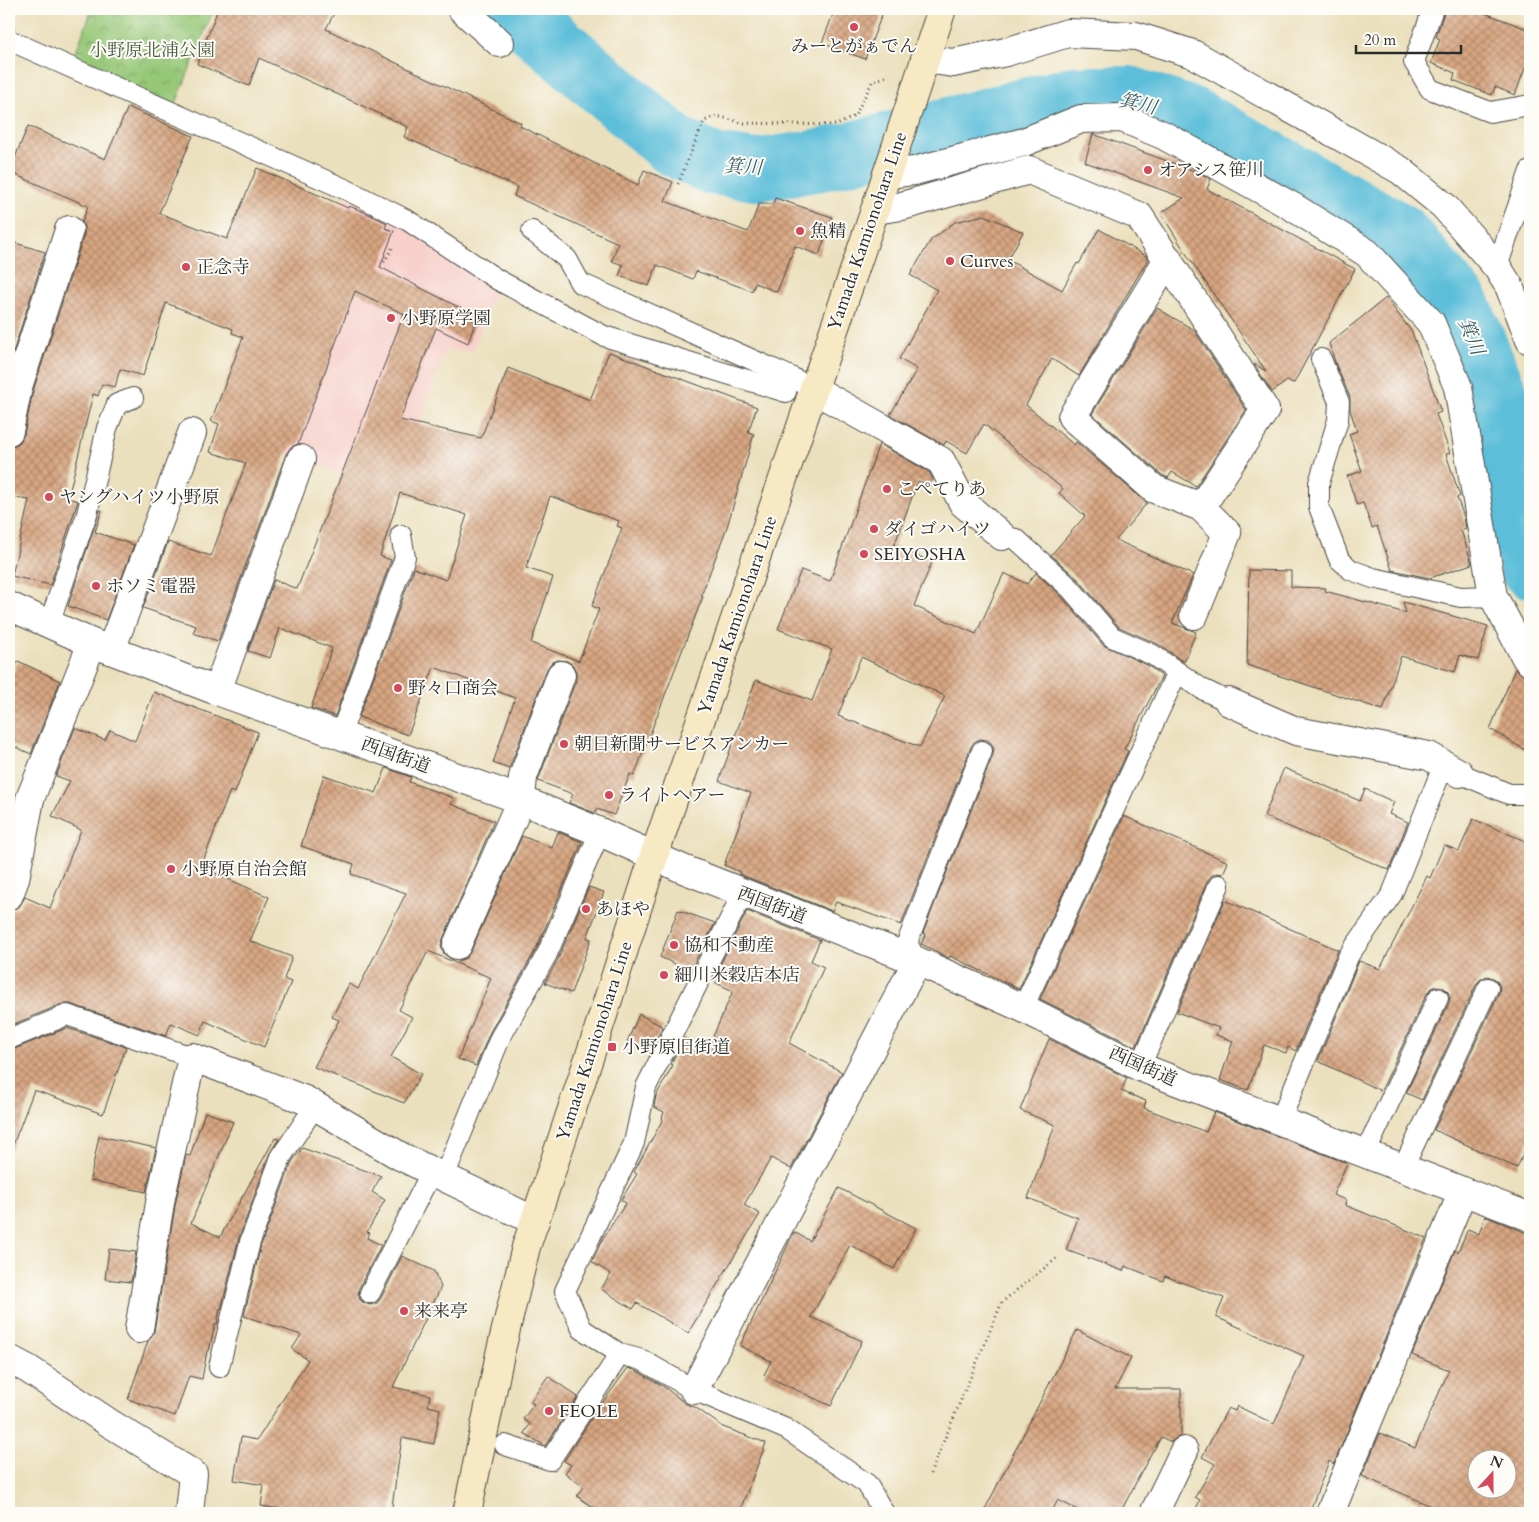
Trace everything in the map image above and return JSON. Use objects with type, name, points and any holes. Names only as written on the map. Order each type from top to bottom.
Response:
[{"type":"main road","name":"Yamada Kamionohara Line","points":[[467,1513],[500,1354],[526,1247],[654,856],[876,210],[888,168],[942,9]]},
{"type":"street","points":[[462,9],[500,43]]},
{"type":"street","points":[[925,59],[953,63],[1006,52],[1068,33],[1136,36],[1193,54],[1400,170],[1444,206],[1512,281],[1530,340]]},
{"type":"street","points":[[888,168],[914,171],[1024,142],[1081,119],[1122,118],[1163,135],[1293,207],[1367,253],[1431,323],[1458,387],[1493,596],[1526,658],[1530,662]]},
{"type":"street","points":[[876,210],[902,206],[1029,170],[1139,216],[1265,410],[1201,508]]},
{"type":"street","points":[[9,431],[18,387],[69,230]]},
{"type":"street","points":[[1168,259],[1072,417],[1154,489],[1201,508],[1227,532],[1194,615]]},
{"type":"street","points":[[814,389],[941,461],[964,503],[1002,536]]},
{"type":"street","points":[[9,895],[15,880],[30,799],[101,646],[192,433]]},
{"type":"street","points":[[217,691],[301,459]]},
{"type":"street","name":"西国街道","points":[[9,608],[217,691],[521,800],[743,893],[917,961],[1024,1008],[1140,1067],[1463,1191],[1528,1210]]},
{"type":"street","points":[[456,945],[521,800],[523,777],[561,675]]},
{"type":"street","points":[[1229,702],[1296,731],[1429,756],[1451,768]]},
{"type":"street","points":[[694,1390],[917,961]]},
{"type":"street","points":[[138,1329],[161,1197],[192,1057],[305,1100],[400,1156],[535,1222]]},
{"type":"street","points":[[1330,1513],[1463,1191]]},
{"type":"street","points":[[9,1359],[28,1369],[111,1424],[194,1474],[190,1512]]},
{"type":"street","points":[[1154,1513],[1184,1451]]},
{"type":"lane","points":[[1433,9],[1414,62],[1430,89],[1490,112],[1530,105]]},
{"type":"lane","points":[[9,40],[347,190],[407,220],[498,280],[604,336],[786,392]]},
{"type":"lane","points":[[1512,281],[1530,170]]},
{"type":"lane","points":[[532,232],[567,259],[580,283],[792,377],[814,389]]},
{"type":"lane","points":[[1322,359],[1339,402],[1338,420],[1319,483],[1319,507],[1339,558],[1351,570],[1373,578],[1461,597],[1493,596]]},
{"type":"lane","points":[[49,624],[87,514],[107,428],[117,404],[133,398]]},
{"type":"lane","points":[[340,736],[405,556],[401,535]]},
{"type":"lane","points":[[1002,536],[1016,539],[1063,582],[1112,637],[1153,655],[1202,689],[1229,702]]},
{"type":"lane","points":[[1024,1008],[1177,672]]},
{"type":"lane","points":[[917,961],[906,943],[982,751]]},
{"type":"lane","points":[[1280,1121],[1349,955],[1392,894],[1451,768],[1509,794],[1530,794]]},
{"type":"lane","points":[[370,1293],[438,1174],[500,1038],[547,954],[600,832]]},
{"type":"lane","points":[[1140,1067],[1220,885]]},
{"type":"lane","points":[[743,893],[646,1087],[634,1143],[565,1292],[582,1328],[620,1354],[642,1360],[694,1390],[786,1429],[867,1484],[884,1513]]},
{"type":"lane","points":[[1403,1168],[1488,988]]},
{"type":"lane","points":[[1365,1154],[1438,998]]},
{"type":"lane","points":[[9,1039],[67,1015],[192,1057]]},
{"type":"lane","points":[[219,1367],[250,1242],[281,1157],[315,1106]]},
{"type":"lane","points":[[505,1445],[550,1460],[620,1354]]},
{"type":"path","points":[[678,184],[704,121],[717,116],[743,123],[837,125],[855,116],[872,82],[887,75]]},
{"type":"path","points":[[930,1474],[1002,1302],[1058,1258]]},
{"type":"path","points":[[88,1513],[190,1512]]},
{"type":"shaded area","name":"小野原学園","points":[[344,195],[402,224],[497,286],[473,351],[446,350],[397,482],[345,475],[252,440]]},
{"type":"green space","name":"小野原北浦公園","points":[[92,9],[214,9],[175,106],[73,59]]},
{"type":"building","points":[[218,9],[336,9],[326,29],[521,123],[520,126],[638,185],[644,170],[673,182],[665,201],[748,232],[759,204],[773,204],[775,198],[832,217],[819,255],[795,246],[777,292],[755,283],[752,291],[696,271],[693,279],[657,265],[649,286],[619,276],[623,265],[612,261],[618,243],[514,196],[517,187],[404,137],[408,127],[259,58],[249,86],[197,64]]},
{"type":"building","points":[[835,9],[884,9],[865,59],[822,43]]},
{"type":"building","points":[[1445,9],[1474,9],[1530,30],[1530,55],[1515,95],[1495,87],[1492,95],[1453,80],[1455,73],[1431,63],[1440,39],[1436,37]]},
{"type":"building","points":[[128,107],[193,136],[159,213],[227,239],[257,168],[387,223],[385,228],[394,231],[380,267],[470,313],[475,324],[468,343],[436,328],[400,420],[481,438],[508,368],[590,400],[609,352],[757,407],[748,432],[754,434],[727,527],[701,596],[703,596],[634,776],[630,774],[614,815],[597,809],[595,813],[569,803],[573,794],[538,781],[576,680],[576,672],[573,665],[567,661],[558,660],[551,663],[547,669],[509,769],[493,763],[515,698],[434,667],[408,735],[359,717],[414,568],[446,580],[467,515],[400,493],[380,556],[391,560],[335,716],[311,708],[332,648],[280,628],[270,658],[248,651],[274,580],[297,589],[404,314],[355,291],[298,444],[291,447],[286,454],[218,641],[193,633],[196,626],[143,608],[168,542],[211,556],[246,463],[210,452],[219,424],[211,421],[243,337],[232,333],[233,329],[166,303],[143,376],[120,369],[115,387],[102,384],[98,396],[93,394],[68,498],[78,501],[50,585],[12,576],[29,500],[9,497],[9,446],[14,446],[20,442],[24,434],[33,391],[84,235],[82,222],[88,206],[9,172],[28,126],[105,159]],"holes":[[[550,496],[619,521],[617,526],[622,528],[592,606],[599,609],[579,661],[531,643],[553,577],[526,568]]]},
{"type":"building","points":[[1093,134],[1200,173],[1211,179],[1207,189],[1355,269],[1294,383],[1287,381],[1272,392],[1254,364],[1266,371],[1187,255],[1161,213],[1184,198],[1085,162]]},
{"type":"building","points":[[984,215],[1023,232],[1008,260],[1062,290],[1099,229],[1146,256],[1148,259],[1079,376],[1052,359],[1026,405],[1074,445],[1076,442],[1147,503],[1116,540],[1193,575],[1172,623],[1196,632],[1184,662],[1158,644],[1119,627],[1079,580],[1051,555],[1085,516],[1059,493],[1063,489],[984,424],[967,453],[946,441],[944,445],[890,415],[917,369],[899,359],[937,290],[910,275],[931,240],[955,222]]},
{"type":"building","points":[[9,241],[45,252],[9,365]]},
{"type":"building","points":[[1386,298],[1412,332],[1441,412],[1436,414],[1450,453],[1446,454],[1460,496],[1457,498],[1466,528],[1461,530],[1472,564],[1430,578],[1392,570],[1377,526],[1372,528],[1363,503],[1357,505],[1347,476],[1362,471],[1349,434],[1357,431],[1350,410],[1350,397],[1329,343]]},
{"type":"building","points":[[1157,308],[1194,330],[1246,410],[1196,486],[1172,472],[1168,478],[1162,475],[1092,414]]},
{"type":"building","points":[[879,444],[929,472],[933,479],[930,486],[918,481],[894,546],[932,562],[914,606],[976,634],[1004,573],[1027,584],[1036,573],[1061,596],[1103,645],[1147,665],[1162,676],[1124,749],[1128,751],[1019,989],[921,944],[926,934],[923,933],[993,755],[994,749],[987,740],[980,739],[974,742],[971,747],[901,925],[836,902],[832,911],[739,874],[740,872],[724,865],[751,793],[719,781],[746,706],[756,680],[812,701],[832,649],[778,629],[801,570],[830,581]],"holes":[[[861,657],[945,696],[920,747],[838,716]]]},
{"type":"building","name":"ホソミ電器","points":[[100,510],[102,510],[95,532],[134,545],[106,620],[68,606]]},
{"type":"building","points":[[1249,570],[1291,571],[1291,587],[1326,588],[1325,591],[1406,613],[1403,602],[1488,626],[1478,660],[1460,655],[1455,672],[1401,656],[1383,710],[1247,665]]},
{"type":"building","points":[[18,661],[60,681],[31,754],[9,744],[9,682]]},
{"type":"building","points":[[1515,669],[1526,677],[1530,677],[1530,753],[1490,729]]},
{"type":"building","points":[[154,692],[258,732],[235,793],[230,791],[201,867],[269,897],[250,941],[292,957],[284,979],[291,982],[264,1047],[205,1021],[200,1035],[171,1023],[166,1036],[70,1004],[62,1004],[9,1026],[9,910],[19,907],[25,897],[50,908],[81,830],[52,816],[70,781],[56,776],[75,728],[105,740],[110,730],[135,741]]},
{"type":"building","points":[[386,768],[411,777],[409,782],[454,798],[451,804],[494,821],[443,939],[441,946],[444,954],[451,959],[458,961],[466,958],[471,951],[522,836],[552,848],[558,832],[582,842],[536,949],[490,1032],[476,1066],[458,1059],[491,978],[428,951],[399,1010],[412,1017],[391,1057],[421,1074],[404,1103],[314,1067],[339,1020],[332,1017],[349,984],[358,989],[406,893],[351,874],[354,864],[301,846],[324,775],[376,793]]},
{"type":"building","points":[[1284,768],[1360,801],[1365,789],[1394,802],[1389,814],[1408,822],[1389,870],[1264,816]]},
{"type":"building","points":[[1124,816],[1228,862],[1223,874],[1217,873],[1212,875],[1208,880],[1136,1047],[1040,999]]},
{"type":"building","points":[[1473,819],[1530,843],[1530,1138],[1517,1168],[1434,1130],[1499,993],[1500,987],[1493,978],[1487,976],[1477,983],[1422,1100],[1406,1093],[1449,1003],[1450,997],[1443,987],[1437,986],[1427,993],[1381,1091],[1318,1061],[1359,961],[1380,969],[1427,876],[1430,878],[1444,845],[1459,851]]},
{"type":"building","points":[[589,887],[604,892],[587,938],[591,939],[571,993],[545,983],[558,959]]},
{"type":"building","points":[[1225,900],[1338,950],[1296,1051],[1288,1047],[1286,1053],[1264,1045],[1248,1090],[1220,1080],[1233,1041],[1216,1035],[1219,1028],[1177,1012]]},
{"type":"building","points":[[678,910],[715,923],[690,971],[660,957]]},
{"type":"building","points":[[747,911],[820,940],[811,961],[824,967],[789,1043],[842,1072],[791,1169],[771,1158],[744,1205],[760,1214],[688,1333],[637,1303],[633,1309],[601,1289],[611,1274],[592,1262],[603,1238],[626,1203],[621,1200],[637,1174],[634,1172],[663,1119],[664,1112],[654,1107],[656,1096],[673,1065],[671,1064],[684,1038],[707,1050],[733,991],[712,981]]},
{"type":"building","points":[[639,1014],[663,1027],[650,1053],[627,1042]]},
{"type":"building","points":[[67,1028],[126,1047],[103,1114],[34,1090],[11,1150],[9,1150],[9,1051]]},
{"type":"building","points":[[1049,1039],[1127,1078],[1121,1091],[1146,1101],[1144,1108],[1206,1132],[1214,1112],[1347,1163],[1333,1195],[1346,1200],[1345,1205],[1426,1238],[1334,1464],[1329,1461],[1309,1513],[1194,1513],[1200,1500],[1195,1497],[1215,1464],[1202,1457],[1228,1408],[1235,1411],[1237,1406],[1274,1424],[1304,1356],[1216,1317],[1224,1298],[1165,1276],[1163,1281],[1125,1266],[1123,1271],[1066,1250],[1078,1218],[1028,1198],[1055,1125],[1020,1110]]},
{"type":"building","points":[[205,1112],[233,1122],[191,1223],[220,1237],[275,1138],[279,1139],[270,1153],[239,1238],[217,1324],[215,1324],[209,1351],[207,1351],[202,1379],[189,1376],[175,1416],[128,1399],[148,1341],[154,1332],[176,1200],[186,1155],[190,1156]]},
{"type":"building","points":[[99,1136],[156,1148],[146,1192],[90,1180]]},
{"type":"building","points":[[302,1148],[381,1176],[372,1192],[385,1200],[367,1232],[370,1233],[367,1238],[381,1245],[359,1288],[360,1300],[370,1305],[377,1303],[402,1256],[434,1271],[441,1287],[393,1387],[430,1395],[428,1406],[440,1409],[434,1444],[402,1438],[391,1513],[306,1513],[261,1506],[264,1485],[234,1480],[241,1437],[257,1440],[308,1360],[292,1349],[301,1335],[244,1316],[261,1245],[292,1162]]},
{"type":"building","points":[[839,1188],[916,1228],[894,1269],[850,1245],[811,1317],[862,1341],[831,1406],[764,1375],[771,1361],[740,1346],[794,1232],[810,1241]]},
{"type":"building","points":[[1485,1216],[1524,1232],[1530,1232],[1530,1513],[1447,1513],[1362,1476],[1380,1433],[1415,1448],[1449,1370],[1412,1355],[1455,1250],[1458,1252],[1468,1229],[1479,1234]]},
{"type":"building","points":[[109,1249],[136,1252],[131,1282],[105,1279]]},
{"type":"building","points":[[1077,1330],[1131,1358],[1115,1389],[1181,1389],[1181,1436],[1171,1442],[1161,1437],[1120,1513],[1084,1513],[1058,1500],[1051,1513],[983,1513]]},
{"type":"building","points":[[628,1368],[663,1386],[686,1404],[695,1407],[723,1427],[766,1443],[739,1513],[601,1513],[577,1496],[584,1487],[565,1473],[571,1465],[564,1461],[597,1410]]},
{"type":"building","name":"FEOLE","points":[[548,1376],[578,1397],[545,1446],[524,1433],[530,1424],[523,1419],[534,1404],[530,1402]]},
{"type":"waterway","name":"箕川","points":[[514,9],[674,146],[713,164],[756,170],[821,160],[1073,97],[1129,97],[1192,118],[1398,233],[1460,306],[1497,395],[1530,567]]},
{"type":"place","name":"みーとがぁでん","points":[[854,27]]},
{"type":"place","name":"オアシス笹川","points":[[1148,170]]},
{"type":"place","name":"魚精","points":[[800,231]]},
{"type":"place","name":"Curves","points":[[950,261]]},
{"type":"place","name":"正念寺","points":[[186,267]]},
{"type":"place","name":"小野原学園","points":[[391,318]]},
{"type":"place","name":"こぺてりあ","points":[[887,489]]},
{"type":"place","name":"ヤングハイツ小野原","points":[[49,497]]},
{"type":"place","name":"ダイゴハイツ","points":[[874,529]]},
{"type":"place","name":"SEIYOSHA","points":[[864,554]]},
{"type":"place","name":"ホソミ電器","points":[[96,586]]},
{"type":"place","name":"野々口商会","points":[[398,688]]},
{"type":"place","name":"朝日新聞サービスアンカー","points":[[564,744]]},
{"type":"place","name":"ライトヘアー","points":[[609,795]]},
{"type":"place","name":"小野原自治会館","points":[[171,869]]},
{"type":"place","name":"あほや","points":[[586,909]]},
{"type":"place","name":"協和不動産","points":[[674,945]]},
{"type":"place","name":"細川米穀店本店","points":[[664,975]]},
{"type":"place","name":"小野原旧街道","points":[[612,1047]]},
{"type":"place","name":"来来亭","points":[[404,1311]]},
{"type":"place","name":"FEOLE","points":[[549,1411]]}]
